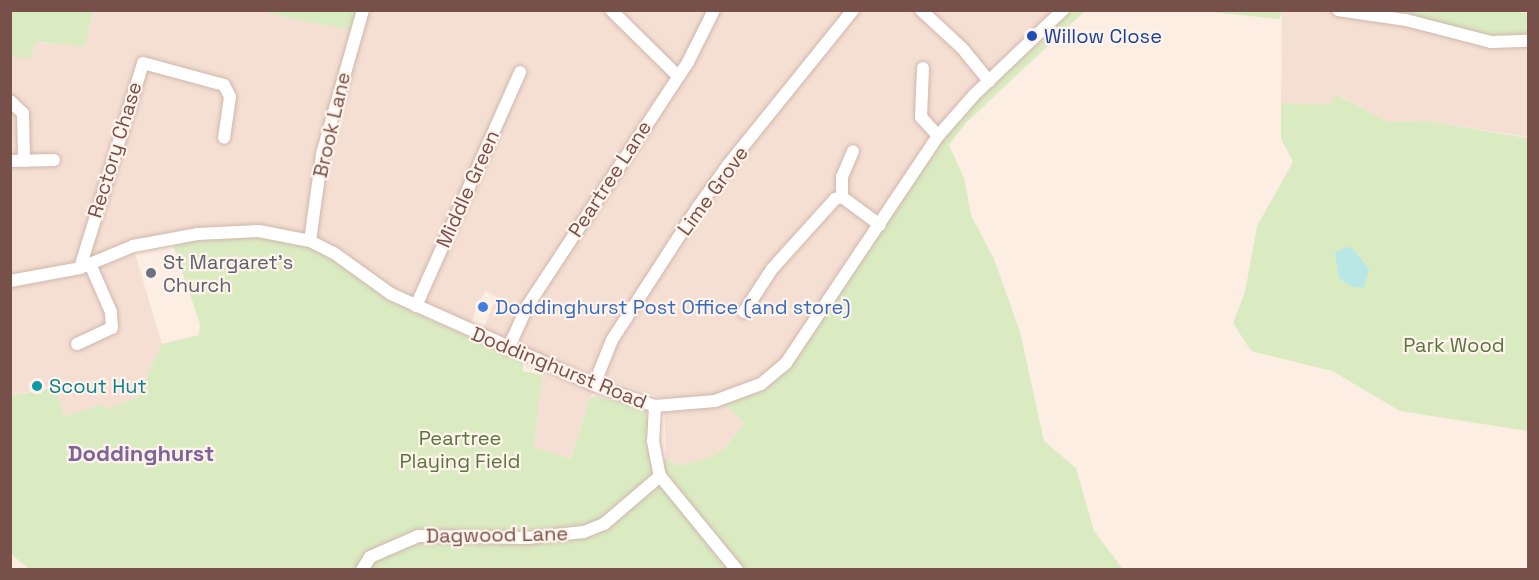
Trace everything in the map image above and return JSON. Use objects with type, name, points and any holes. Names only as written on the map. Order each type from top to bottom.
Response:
[{"type":"street","name":"Brook Lane","points":[[310,241],[322,154],[363,10]]},
{"type":"street","points":[[611,10],[678,76]]},
{"type":"street","name":"Peartree Lane","points":[[508,349],[528,305],[678,76],[714,10]]},
{"type":"street","name":"Lime Grove","points":[[594,385],[612,340],[728,165],[853,10]]},
{"type":"street","points":[[921,10],[962,48],[989,81]]},
{"type":"street","name":"Doddinghurst Road","points":[[10,281],[85,266],[122,249],[197,234],[259,231],[310,241],[334,253],[365,278],[416,306],[508,349],[594,385],[655,406],[716,401],[743,393],[774,374],[880,225],[938,136],[989,81],[1063,10]]},
{"type":"street","points":[[1338,10],[1406,20],[1491,42],[1528,41]]},
{"type":"street","name":"Rectory Chase","points":[[85,266],[143,63],[224,85],[230,97],[224,138]]},
{"type":"street","points":[[923,68],[921,117],[938,136]]},
{"type":"street","name":"Middle Green","points":[[416,306],[520,72]]},
{"type":"street","points":[[10,100],[23,113],[24,161]]},
{"type":"street","points":[[842,197],[842,177],[853,151]]},
{"type":"street","points":[[10,161],[54,160]]},
{"type":"street","points":[[842,197],[880,225]]},
{"type":"street","points":[[744,312],[772,269],[824,207],[842,197]]},
{"type":"street","points":[[77,344],[112,328],[111,312],[85,266]]},
{"type":"street","points":[[655,406],[653,441],[660,476],[737,570]]},
{"type":"street","name":"Dagwood Lane","points":[[362,570],[370,557],[418,536],[527,538],[584,532],[604,524],[660,476]]},
{"type":"shaded area","points":[[363,10],[1063,11],[974,95],[793,353],[725,406],[745,423],[724,449],[708,458],[679,466],[666,459],[664,399],[603,378],[590,398],[571,459],[534,447],[542,375],[548,359],[482,331],[497,297],[485,291],[470,325],[259,231],[133,247],[162,344],[137,398],[107,409],[101,405],[64,416],[54,385],[11,396],[11,56],[30,58],[36,41],[48,44],[88,35],[93,11],[269,11],[269,14],[357,31]]},
{"type":"shaded area","points":[[1282,11],[1338,11],[1528,41],[1528,137],[1426,121],[1388,122],[1336,94],[1331,104],[1281,103]]},
{"type":"green space","points":[[269,10],[363,11],[357,31],[269,14]]},
{"type":"green space","points":[[1282,10],[1280,19],[1201,11]]},
{"type":"green space","points":[[1486,10],[1528,13],[1528,41],[1338,11]]},
{"type":"green space","points":[[10,11],[93,11],[85,46],[36,42],[30,59],[11,56]]},
{"type":"green space","name":"Peartree Playing Field","points":[[1063,11],[1085,11],[966,123],[949,145],[964,178],[971,215],[994,259],[1020,332],[1044,441],[1076,468],[1094,531],[1123,569],[29,569],[11,554],[10,396],[47,389],[54,384],[64,416],[101,405],[107,409],[137,398],[162,344],[199,335],[200,324],[171,239],[259,231],[310,241],[403,307],[523,361],[523,371],[542,375],[534,447],[571,459],[590,398],[596,396],[644,408],[648,420],[650,461],[666,459],[679,466],[708,458],[724,449],[745,423],[725,406],[724,398],[774,374],[938,136]]},
{"type":"green space","name":"Park Wood","points":[[1335,94],[1388,122],[1426,121],[1528,138],[1528,431],[1400,411],[1332,371],[1251,351],[1233,323],[1245,292],[1257,226],[1293,162],[1281,139],[1281,103],[1331,104]]},
{"type":"water","points":[[1345,247],[1352,248],[1369,269],[1364,288],[1350,286],[1339,278],[1335,253]]},
{"type":"place","name":"Willow Close","points":[[1032,36]]},
{"type":"place","name":"St Margaret's Church","points":[[151,273]]},
{"type":"place","name":"Doddinghurst Post Office (and store)","points":[[483,307]]},
{"type":"place","name":"Scout Hut","points":[[37,386]]},
{"type":"district","name":"Doddinghurst","points":[[141,454]]}]
